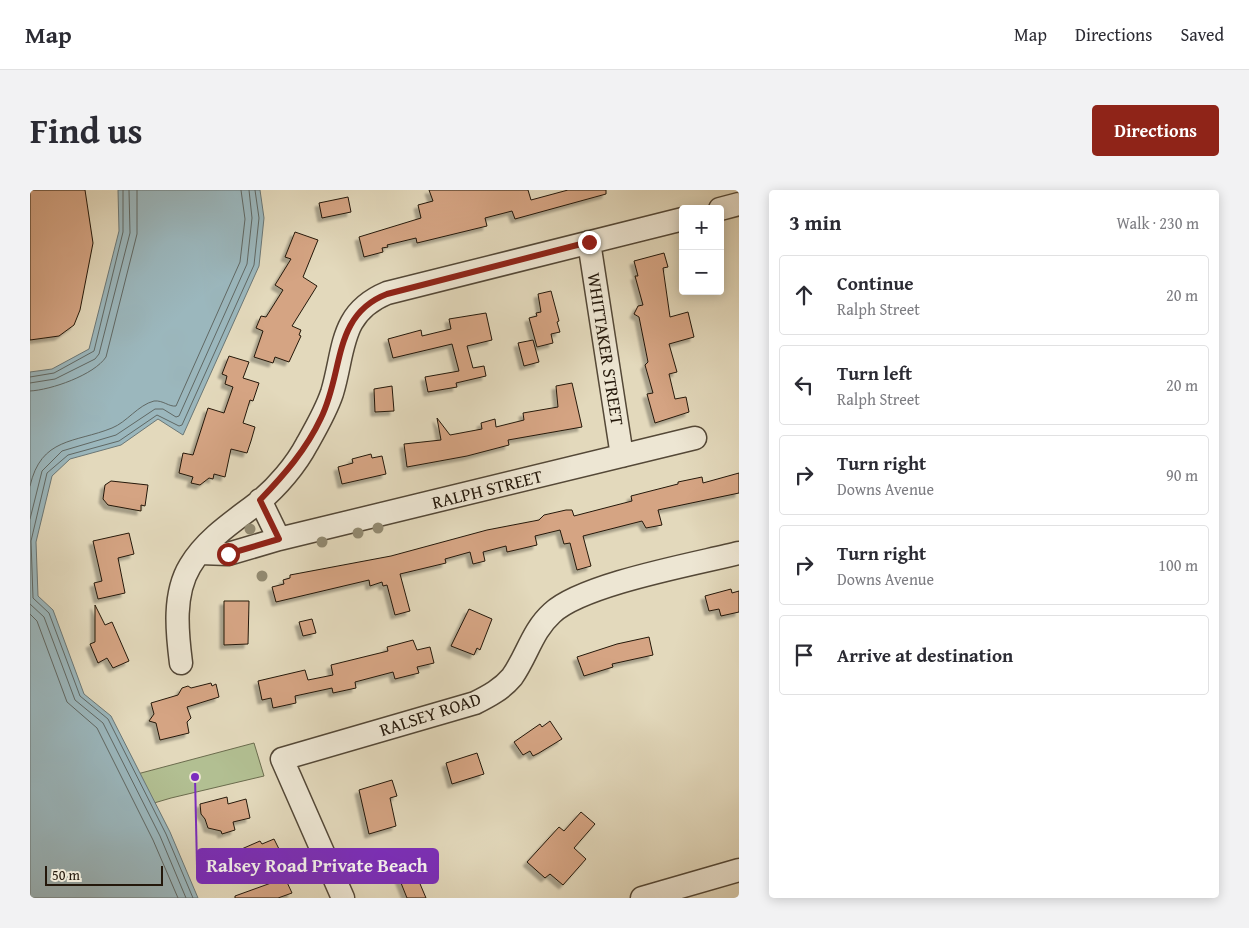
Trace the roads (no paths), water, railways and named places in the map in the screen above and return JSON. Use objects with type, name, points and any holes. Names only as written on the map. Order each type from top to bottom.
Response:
[{"type":"street","points":[[724,208],[739,204]]},
{"type":"street","points":[[182,663],[178,635],[182,586],[190,567],[200,553],[232,521],[260,500],[286,473],[306,447],[332,394],[344,339],[351,322],[360,309],[373,299],[387,294],[679,219]]},
{"type":"street","name":"WHITTAKER STREET","points":[[589,242],[622,456]]},
{"type":"street","name":"RALPH STREET","points":[[200,553],[228,554],[279,539],[696,438]]},
{"type":"street","points":[[260,500],[279,539]]},
{"type":"street","name":"RALSEY ROAD","points":[[343,898],[282,759],[475,703],[496,692],[512,676],[538,628],[553,611],[578,597],[615,584],[739,553]]},
{"type":"street","points":[[642,898],[739,870]]},
{"type":"water","points":[[118,190],[260,190],[264,218],[259,266],[183,435],[158,419],[121,445],[70,459],[52,476],[36,542],[38,596],[53,610],[84,694],[111,716],[170,832],[198,898],[30,898],[30,372],[52,369],[89,349],[119,231]]},
{"type":"place","name":"Ralsey Road Private Beach","points":[[195,777]]}]
